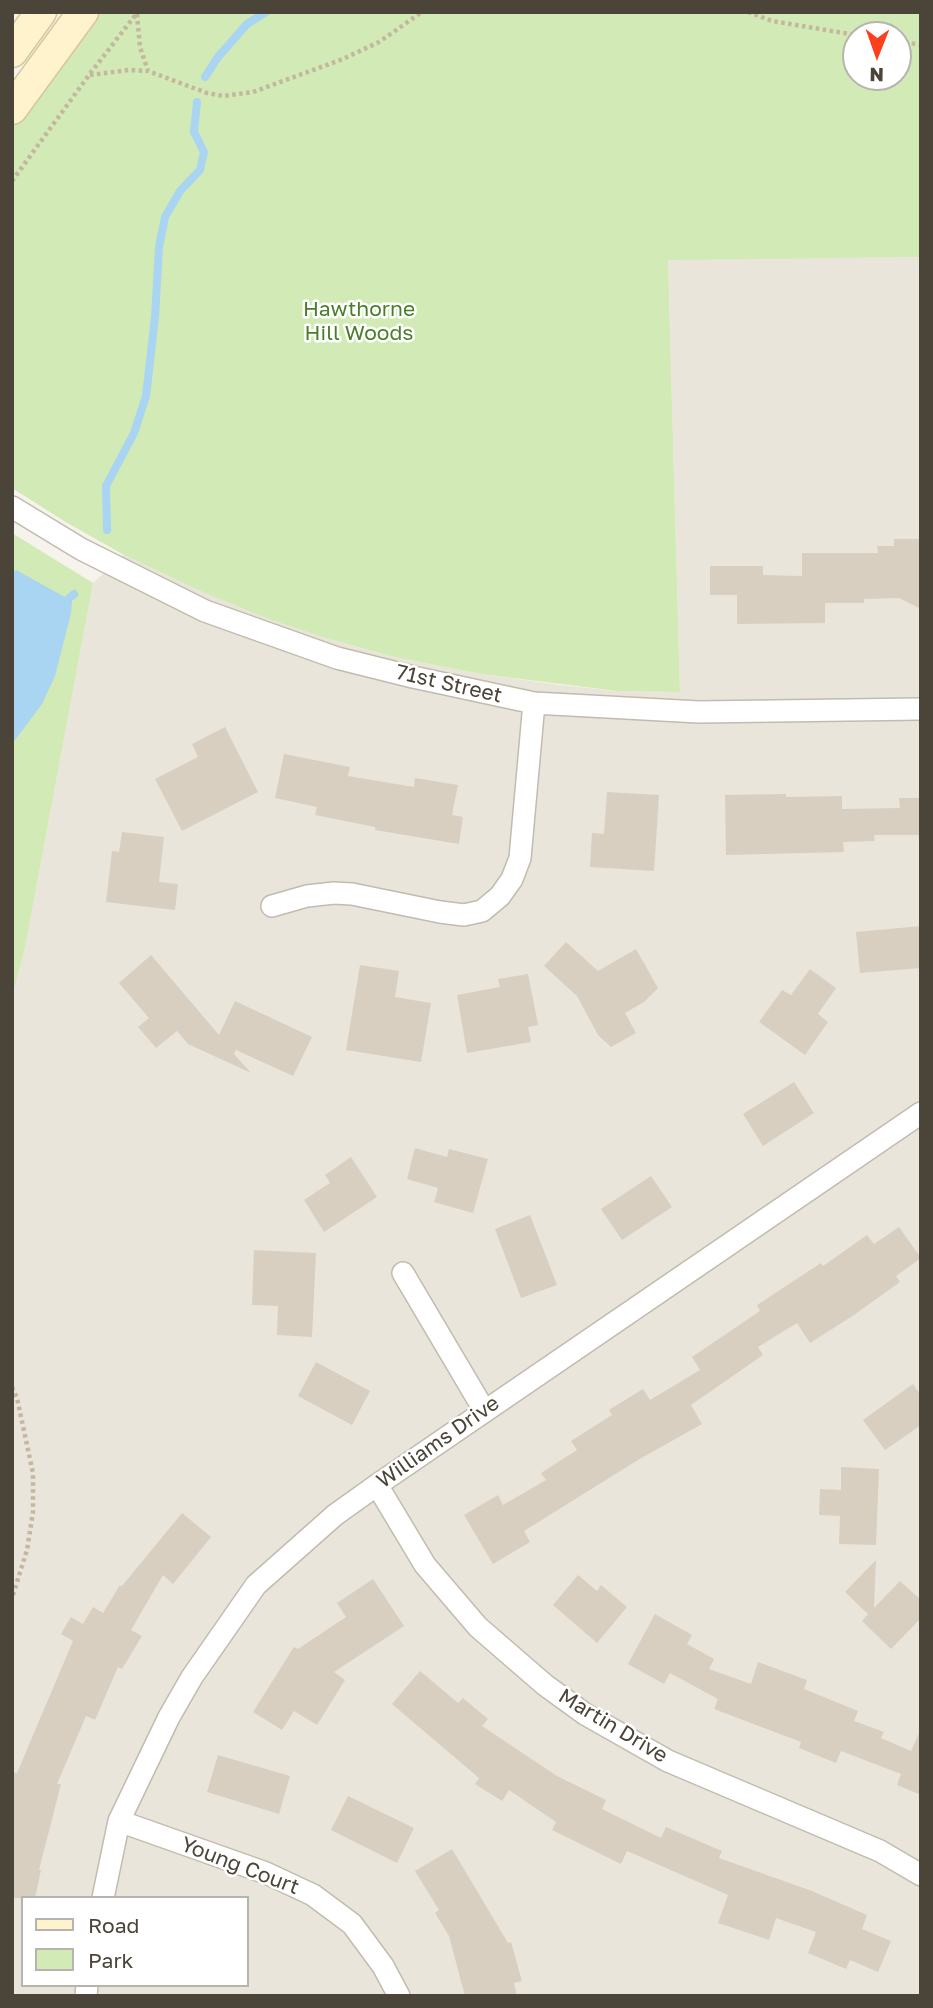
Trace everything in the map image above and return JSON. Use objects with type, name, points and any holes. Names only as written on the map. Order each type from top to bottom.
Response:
[{"type":"street","points":[[12,52],[41,12]]},
{"type":"street","points":[[12,109],[83,12]]},
{"type":"street","name":"71st Street","points":[[12,507],[81,549],[160,590],[252,629],[337,658],[413,677],[534,703],[699,712],[921,709]]},
{"type":"street","points":[[272,906],[307,896],[334,893],[464,915],[482,911],[500,896],[512,879],[520,858],[534,703]]},
{"type":"street","name":"Williams Drive","points":[[103,1896],[120,1821],[169,1717],[192,1677],[256,1585],[335,1515],[377,1485],[921,1113]]},
{"type":"street","points":[[403,1273],[484,1410]]},
{"type":"street","name":"Martin Drive","points":[[377,1485],[425,1564],[478,1627],[545,1685],[585,1714],[668,1761],[880,1851],[921,1875]]},
{"type":"street","name":"Young Court","points":[[120,1821],[266,1873],[313,1895],[352,1924],[383,1966],[399,1996]]},
{"type":"path","points":[[89,75],[129,70],[148,71],[206,93],[223,96],[253,92],[343,60],[379,42],[422,12]]},
{"type":"path","points":[[748,12],[772,21],[842,33]]},
{"type":"path","points":[[137,13],[140,47],[148,71]]},
{"type":"path","points":[[12,181],[137,13]]},
{"type":"path","points":[[12,1387],[17,1398],[33,1473],[33,1512],[27,1550],[12,1598]]},
{"type":"shaded area","points":[[921,257],[921,1996],[12,1996],[12,998],[25,948],[93,583],[124,555],[198,590],[326,638],[395,657],[481,674],[560,685],[617,691],[680,692],[668,259]]},
{"type":"green space","name":"Hawthorne Hill Woods","points":[[96,12],[921,12],[921,257],[668,260],[680,692],[617,691],[481,674],[395,657],[326,638],[269,619],[198,590],[124,555],[12,488],[12,127]]},
{"type":"green space","points":[[12,533],[93,583],[25,948],[12,998]]},
{"type":"water","points":[[16,570],[72,601],[55,676],[42,704],[12,744],[12,573]]},
{"type":"building","points":[[894,539],[921,539],[921,609],[899,598],[864,599],[864,603],[825,603],[825,623],[737,624],[737,595],[710,595],[710,566],[763,566],[763,575],[802,576],[802,553],[878,553],[877,546],[894,546]]},
{"type":"building","points":[[225,727],[258,792],[182,831],[155,779],[198,757],[192,744]]},
{"type":"building","points":[[284,754],[350,767],[348,776],[414,787],[415,778],[458,785],[452,815],[463,817],[459,844],[375,830],[375,827],[315,815],[317,807],[275,798]]},
{"type":"building","points":[[607,792],[659,795],[654,871],[590,867],[592,833],[604,834]]},
{"type":"building","points":[[786,794],[786,797],[842,796],[842,809],[900,808],[899,798],[921,798],[921,835],[874,835],[875,841],[843,842],[844,852],[726,855],[725,795]]},
{"type":"building","points":[[122,832],[164,837],[159,882],[178,884],[175,910],[106,902],[112,851],[119,852]]},
{"type":"building","points":[[921,926],[921,968],[860,973],[856,932]]},
{"type":"building","points":[[566,942],[598,971],[636,949],[658,988],[644,1002],[625,1013],[636,1033],[611,1047],[598,1035],[577,996],[544,966]]},
{"type":"building","points":[[151,955],[219,1035],[235,1001],[312,1037],[293,1076],[236,1050],[234,1054],[251,1073],[188,1044],[177,1031],[156,1048],[138,1027],[149,1018],[119,983]]},
{"type":"building","points":[[360,965],[399,971],[395,997],[431,1003],[421,1062],[346,1050]]},
{"type":"building","points":[[810,969],[836,988],[818,1014],[828,1022],[805,1055],[759,1022],[782,990],[791,995]]},
{"type":"building","points":[[528,974],[538,1025],[528,1027],[531,1042],[467,1053],[457,995],[500,987],[498,979]]},
{"type":"building","points":[[794,1082],[814,1113],[763,1146],[743,1114]]},
{"type":"building","points":[[415,1148],[447,1157],[449,1149],[488,1159],[473,1213],[434,1202],[438,1188],[407,1179]]},
{"type":"building","points":[[351,1157],[377,1197],[324,1232],[304,1200],[330,1183],[325,1175]]},
{"type":"building","points":[[651,1176],[672,1207],[622,1240],[601,1209]]},
{"type":"building","points":[[530,1215],[557,1285],[521,1298],[495,1229]]},
{"type":"building","points":[[899,1227],[921,1258],[896,1276],[900,1282],[810,1343],[797,1323],[758,1347],[763,1355],[691,1405],[702,1424],[638,1460],[524,1531],[530,1542],[493,1564],[464,1515],[498,1495],[503,1505],[546,1480],[541,1473],[577,1450],[571,1441],[612,1415],[609,1410],[643,1389],[650,1400],[700,1370],[692,1357],[760,1311],[757,1305],[821,1263],[823,1266],[867,1235],[874,1244]]},
{"type":"building","points":[[254,1250],[316,1253],[312,1337],[277,1335],[278,1306],[252,1305]]},
{"type":"building","points":[[316,1362],[370,1391],[352,1425],[298,1396]]},
{"type":"building","points":[[913,1384],[921,1396],[921,1425],[885,1450],[863,1420]]},
{"type":"building","points":[[841,1467],[879,1469],[876,1545],[839,1544],[840,1516],[819,1515],[820,1489],[841,1490]]},
{"type":"building","points":[[182,1513],[211,1537],[173,1584],[163,1575],[131,1630],[142,1636],[122,1669],[118,1667],[95,1720],[86,1716],[57,1784],[61,1784],[39,1870],[35,1896],[12,1898],[12,1772],[17,1773],[73,1641],[61,1634],[71,1617],[83,1624],[93,1607],[103,1613],[120,1585],[122,1586]]},
{"type":"building","points":[[876,1560],[874,1608],[900,1581],[921,1600],[921,1618],[891,1649],[862,1621],[868,1614],[845,1592]]},
{"type":"building","points":[[578,1575],[597,1591],[601,1585],[627,1607],[597,1643],[553,1605]]},
{"type":"building","points":[[373,1579],[404,1626],[334,1672],[345,1680],[317,1725],[294,1711],[282,1730],[253,1712],[294,1647],[298,1649],[346,1617],[337,1603]]},
{"type":"building","points":[[655,1614],[692,1635],[687,1644],[714,1659],[709,1669],[751,1684],[758,1662],[807,1680],[804,1689],[858,1711],[854,1721],[884,1732],[881,1738],[911,1751],[921,1729],[921,1795],[897,1785],[901,1774],[841,1751],[836,1763],[799,1748],[801,1742],[714,1709],[718,1699],[670,1673],[664,1684],[628,1664]]},
{"type":"building","points":[[420,1671],[458,1703],[463,1698],[488,1719],[482,1726],[557,1776],[606,1800],[602,1809],[661,1838],[666,1827],[722,1851],[719,1858],[812,1891],[867,1915],[862,1929],[891,1941],[878,1972],[850,1960],[846,1969],[808,1953],[816,1932],[776,1918],[769,1940],[718,1923],[728,1895],[627,1851],[621,1864],[552,1830],[556,1822],[509,1790],[502,1801],[475,1784],[479,1778],[392,1704]]},
{"type":"building","points":[[218,1755],[290,1776],[279,1814],[207,1792]]},
{"type":"building","points":[[348,1796],[414,1828],[397,1863],[331,1830]]},
{"type":"building","points":[[452,1849],[508,1943],[511,1942],[522,1981],[514,1983],[517,1996],[465,1996],[449,1936],[435,1913],[439,1910],[415,1871]]},
{"type":"waterway","points":[[205,77],[218,57],[247,24],[266,12]]},
{"type":"waterway","points":[[107,530],[106,486],[134,433],[146,396],[159,247],[165,217],[180,191],[200,170],[204,152],[194,132],[197,102]]},
{"type":"waterway","points":[[60,606],[74,594]]}]
